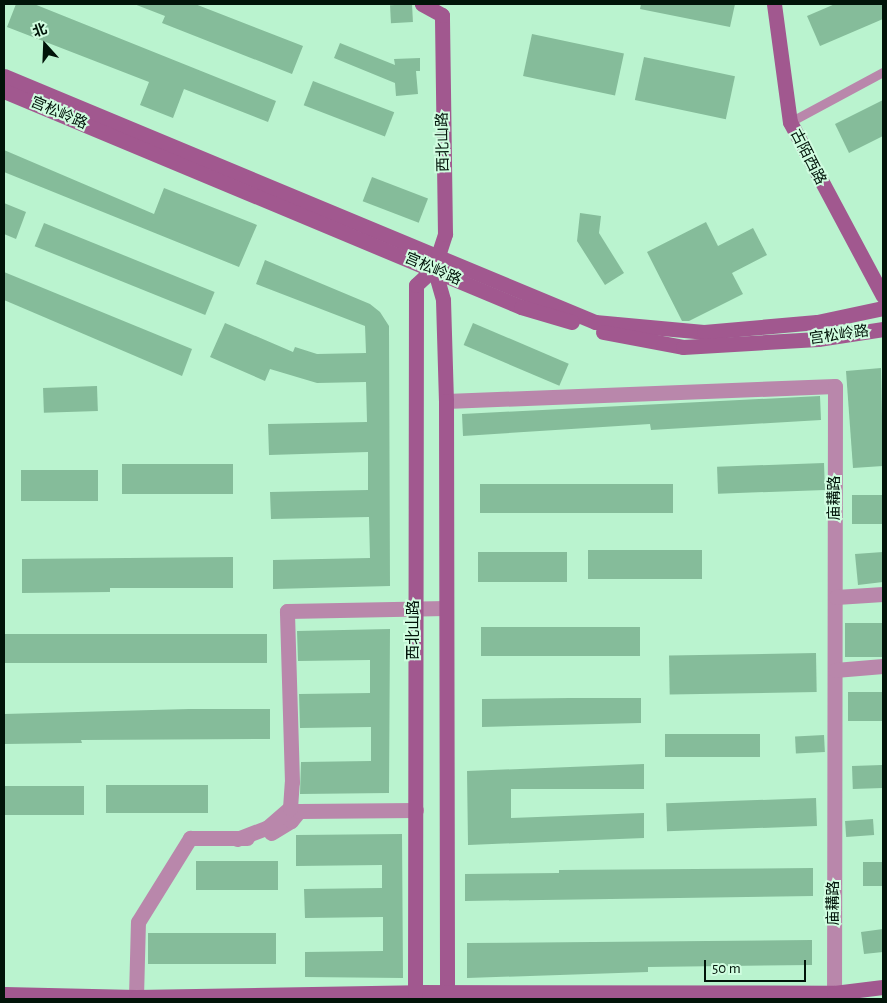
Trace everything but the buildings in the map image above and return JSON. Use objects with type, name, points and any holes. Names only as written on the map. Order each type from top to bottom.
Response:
[{"type":"main road","name":"西北山路","points":[[415,996],[414,608],[416,285],[436,261],[444,234],[442,15],[422,4]]},
{"type":"main road","name":"古陌西路","points":[[774,4],[790,122],[883,296]]},
{"type":"main road","points":[[4,76],[436,261],[595,322],[704,332],[817,322],[883,308]]},
{"type":"main road","name":"宫松岭路","points":[[4,90],[436,261],[521,306],[601,331],[683,347],[818,339],[883,329]]},
{"type":"main road","name":"西北山路","points":[[436,261],[443,300],[446,401],[447,996]]},
{"type":"main road","points":[[4,994],[136,997],[834,996],[883,987]]},
{"type":"street","name":"庙耩路","points":[[446,401],[835,386],[834,996]]},
{"type":"street","points":[[836,596],[883,594]]},
{"type":"street","points":[[237,839],[268,827],[290,808],[292,782],[287,611],[446,608]]},
{"type":"street","points":[[835,670],[883,666]]},
{"type":"street","points":[[136,997],[138,922],[190,838],[237,839],[268,835],[291,821],[300,811],[416,810]]},
{"type":"lane","points":[[790,122],[883,72]]}]
